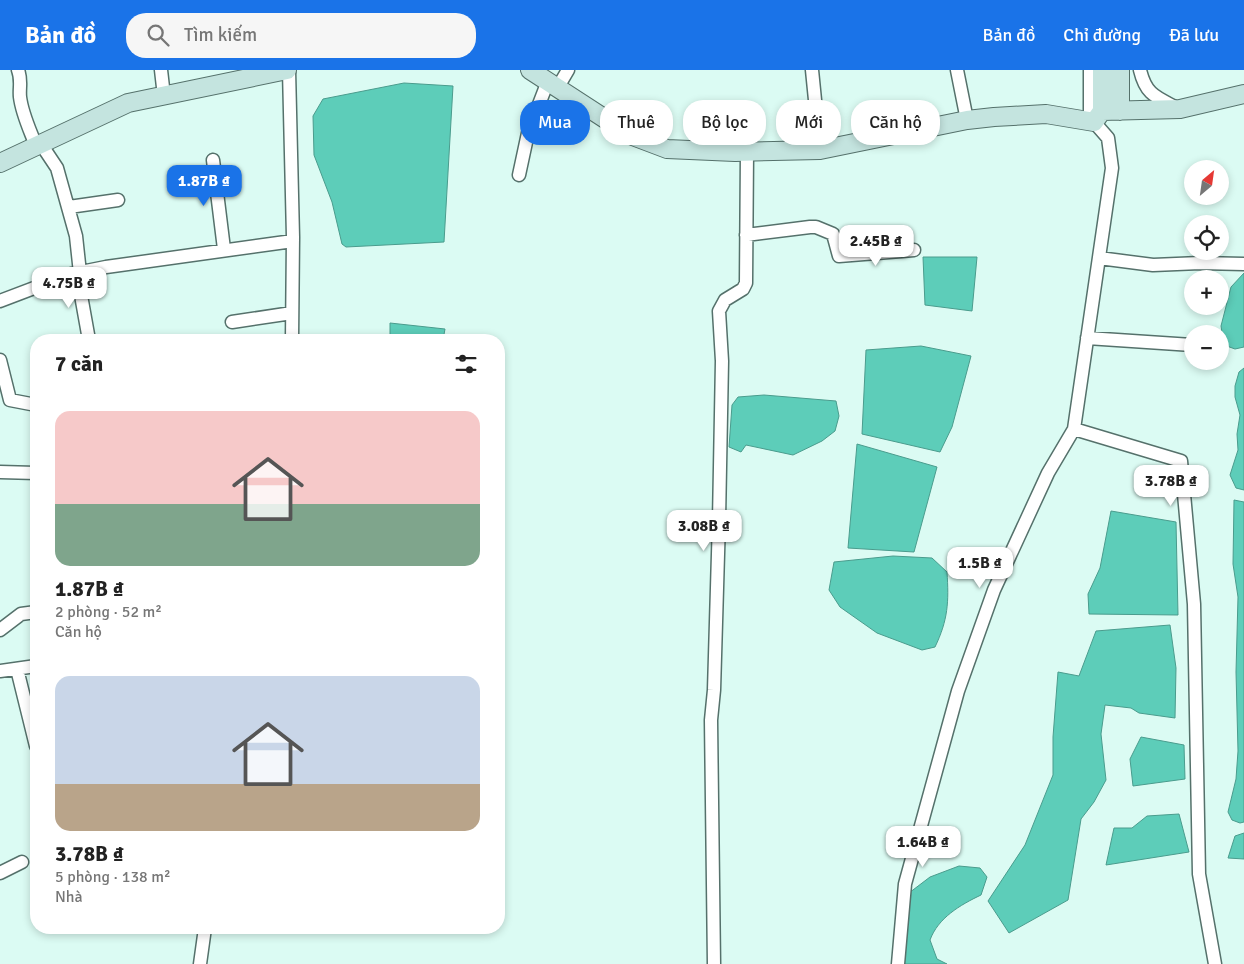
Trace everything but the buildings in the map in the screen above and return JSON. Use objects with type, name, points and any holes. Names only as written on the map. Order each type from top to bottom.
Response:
[{"type":"street","points":[[18,70],[21,80],[19,94],[21,104],[38,145],[57,168],[69,207],[76,236],[78,273],[88,334]]},
{"type":"street","points":[[161,70],[164,96]]},
{"type":"street","points":[[0,163],[128,103],[288,70],[293,241],[292,334]]},
{"type":"street","points":[[530,70],[630,135],[667,149],[747,152],[820,150],[967,120],[1046,114],[1095,118],[1120,111],[1180,109],[1244,94]]},
{"type":"street","points":[[520,175],[528,133],[553,84],[568,70]]},
{"type":"street","points":[[812,70],[820,150]]},
{"type":"street","points":[[957,70],[967,120]]},
{"type":"street","points":[[898,964],[905,884],[958,691],[994,590],[1048,473],[1074,429],[1112,168],[1108,138],[1095,118],[1090,70]]},
{"type":"street","points":[[1095,118],[1102,70]]},
{"type":"street","points":[[1120,70],[1120,111]]},
{"type":"street","points":[[1140,70],[1145,87],[1150,93],[1180,109]]},
{"type":"street","points":[[714,964],[711,720],[714,690],[720,510],[722,361],[719,311],[725,300],[745,287],[747,277],[747,152]]},
{"type":"street","points":[[213,160],[224,249]]},
{"type":"street","points":[[69,207],[118,200]]},
{"type":"street","points":[[746,235],[816,227],[833,234],[839,256],[914,250]]},
{"type":"street","points":[[0,301],[28,289],[78,273],[224,249],[293,241]]},
{"type":"street","points":[[1099,258],[1153,265],[1200,262],[1244,264]]},
{"type":"street","points":[[232,322],[292,313]]},
{"type":"street","points":[[1087,338],[1184,344]]},
{"type":"street","points":[[0,360],[10,400],[30,404]]},
{"type":"street","points":[[1074,429],[1181,461],[1194,604],[1198,874],[1215,964]]},
{"type":"street","points":[[0,472],[30,472]]},
{"type":"street","points":[[0,630],[21,614],[30,613]]},
{"type":"street","points":[[0,672],[30,667]]},
{"type":"street","points":[[17,669],[30,722]]},
{"type":"street","points":[[0,873],[22,862]]},
{"type":"street","points":[[200,964],[204,934]]},
{"type":"shaded area","points":[[404,83],[453,86],[444,242],[346,247],[342,244],[332,202],[314,155],[313,116],[323,99]]},
{"type":"shaded area","points":[[923,257],[977,257],[972,311],[925,305]]},
{"type":"shaded area","points":[[1244,273],[1244,347],[1235,349],[1229,347],[1229,325],[1221,325],[1224,315],[1229,315],[1231,287]]},
{"type":"shaded area","points":[[390,323],[445,329],[444,334],[390,334]]},
{"type":"shaded area","points":[[921,346],[971,356],[952,427],[940,452],[862,434],[866,350]]},
{"type":"shaded area","points":[[1244,368],[1244,490],[1236,488],[1230,475],[1238,450],[1237,434],[1240,415],[1235,397],[1235,386],[1239,372]]},
{"type":"shaded area","points":[[764,395],[836,401],[839,416],[835,431],[822,441],[793,455],[746,445],[741,452],[729,447],[732,405],[738,397]]},
{"type":"shaded area","points":[[857,444],[937,467],[914,552],[848,548]]},
{"type":"shaded area","points":[[1234,500],[1244,502],[1244,822],[1240,823],[1232,820],[1228,812],[1236,779],[1238,751],[1236,672],[1238,597],[1233,564]]},
{"type":"shaded area","points":[[1111,511],[1176,522],[1178,615],[1089,614],[1088,594],[1100,568]]},
{"type":"shaded area","points":[[893,556],[932,558],[947,572],[947,611],[943,628],[935,647],[922,650],[877,633],[840,607],[829,590],[834,562]]},
{"type":"shaded area","points":[[1170,625],[1176,668],[1175,718],[1139,713],[1131,708],[1105,705],[1101,734],[1106,780],[1094,802],[1081,819],[1068,900],[1009,933],[988,901],[1025,845],[1053,775],[1053,737],[1058,672],[1079,676],[1096,631]]},
{"type":"shaded area","points":[[1141,737],[1184,745],[1185,779],[1133,786],[1130,759]]},
{"type":"shaded area","points":[[1179,814],[1189,852],[1106,865],[1114,828],[1132,828],[1147,816]]},
{"type":"shaded area","points":[[1244,833],[1244,859],[1228,858],[1235,836]]},
{"type":"shaded area","points":[[959,866],[980,868],[987,877],[981,895],[965,903],[944,919],[938,925],[930,940],[937,959],[947,964],[898,964],[905,896],[930,877]]}]
